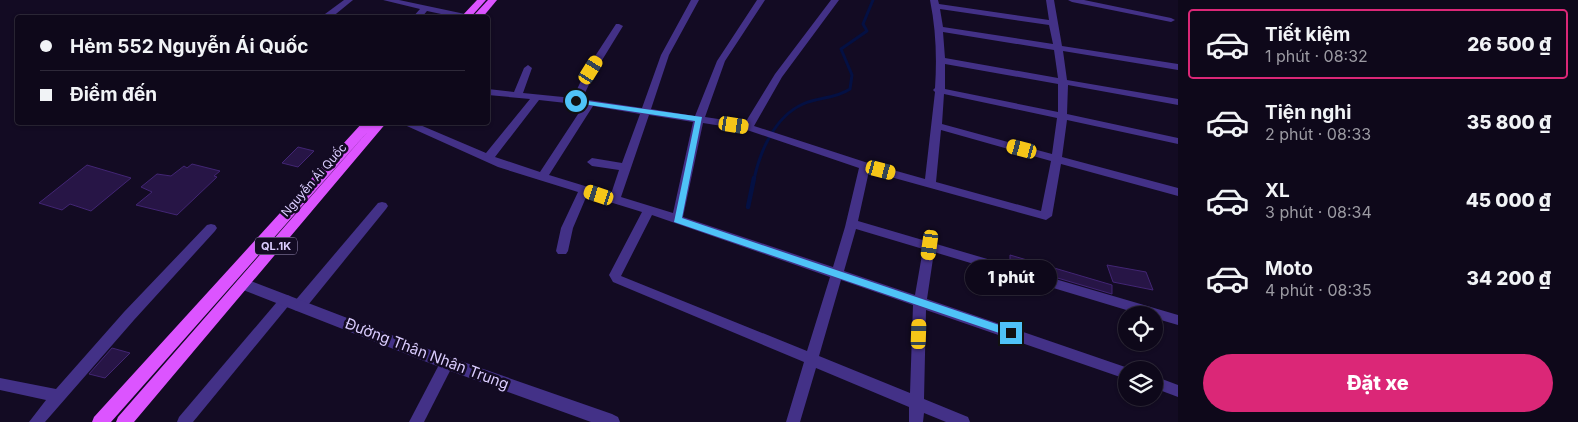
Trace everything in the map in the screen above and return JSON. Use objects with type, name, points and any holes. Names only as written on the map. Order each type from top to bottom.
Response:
[{"type":"main road","points":[[471,15],[482,0]]},
{"type":"main road","points":[[471,15],[493,0]]},
{"type":"main road","name":"Nguyễn Ái Quốc","points":[[151,364],[367,125]]},
{"type":"main road","name":"Nguyễn Ái Quốc","points":[[169,370],[379,125]]},
{"type":"main road","points":[[151,364],[169,370]]},
{"type":"main road","name":"QL.1K","points":[[100,422],[151,364]]},
{"type":"main road","name":"QL.1K","points":[[125,422],[169,370]]},
{"type":"street","points":[[329,15],[349,0]]},
{"type":"street","points":[[387,0],[464,15]]},
{"type":"street","points":[[614,200],[665,55],[695,0]]},
{"type":"street","points":[[677,219],[699,119],[721,61],[761,0]]},
{"type":"street","points":[[748,127],[778,76],[835,0]]},
{"type":"street","points":[[490,92],[576,101],[748,127],[865,166],[1046,216],[1062,116],[1063,82],[1051,23],[1050,0]]},
{"type":"street","points":[[1072,0],[1171,20]]},
{"type":"street","points":[[930,183],[937,126],[940,60],[940,29],[935,3],[1051,23]]},
{"type":"street","points":[[419,15],[425,8]]},
{"type":"street","points":[[576,101],[591,70],[619,26]]},
{"type":"street","points":[[940,29],[1178,67]]},
{"type":"street","points":[[940,60],[1178,102]]},
{"type":"street","points":[[517,95],[528,68]]},
{"type":"street","points":[[938,90],[1178,141]]},
{"type":"street","points":[[488,158],[537,97]]},
{"type":"street","points":[[542,177],[590,103]]},
{"type":"street","points":[[410,125],[488,158],[542,177],[677,219],[1118,370]]},
{"type":"street","points":[[937,126],[1178,192]]},
{"type":"street","points":[[592,162],[625,167]]},
{"type":"street","points":[[793,422],[852,223],[865,166]]},
{"type":"street","points":[[562,252],[567,228],[584,190]]},
{"type":"street","points":[[184,422],[382,206]]},
{"type":"street","points":[[649,210],[615,277],[964,422]]},
{"type":"street","points":[[852,223],[1178,320]]},
{"type":"street","points":[[36,422],[129,316],[211,228]]},
{"type":"street","points":[[916,422],[920,301],[930,245]]},
{"type":"street","name":"Đường Thân Nhân Trung","points":[[243,284],[448,363],[612,422]]},
{"type":"street","points":[[416,422],[448,363]]},
{"type":"street","points":[[0,384],[58,396]]},
{"type":"street","points":[[1163,385],[1178,391]]},
{"type":"building","points":[[298,147],[314,151],[298,167],[282,163]]},
{"type":"building","points":[[192,164],[220,171],[214,176],[217,177],[177,215],[136,205],[152,192],[141,187],[157,174],[171,176],[184,166],[187,168]]},
{"type":"building","points":[[87,165],[131,178],[91,211],[70,204],[62,210],[39,203]]},
{"type":"building","points":[[1010,255],[1112,285],[1112,294],[1010,264]]},
{"type":"building","points":[[1107,265],[1146,272],[1153,290],[1113,282]]},
{"type":"building","points":[[112,348],[130,353],[105,378],[89,374]]},
{"type":"waterway","points":[[754,179],[764,147],[776,126],[784,117],[803,104],[839,95],[850,89],[852,75],[841,49],[867,31],[863,24],[873,0]]},
{"type":"waterway","points":[[748,207],[754,178]]},
{"type":"route","points":[[576,101],[699,119],[677,219],[1011,333]]}]
